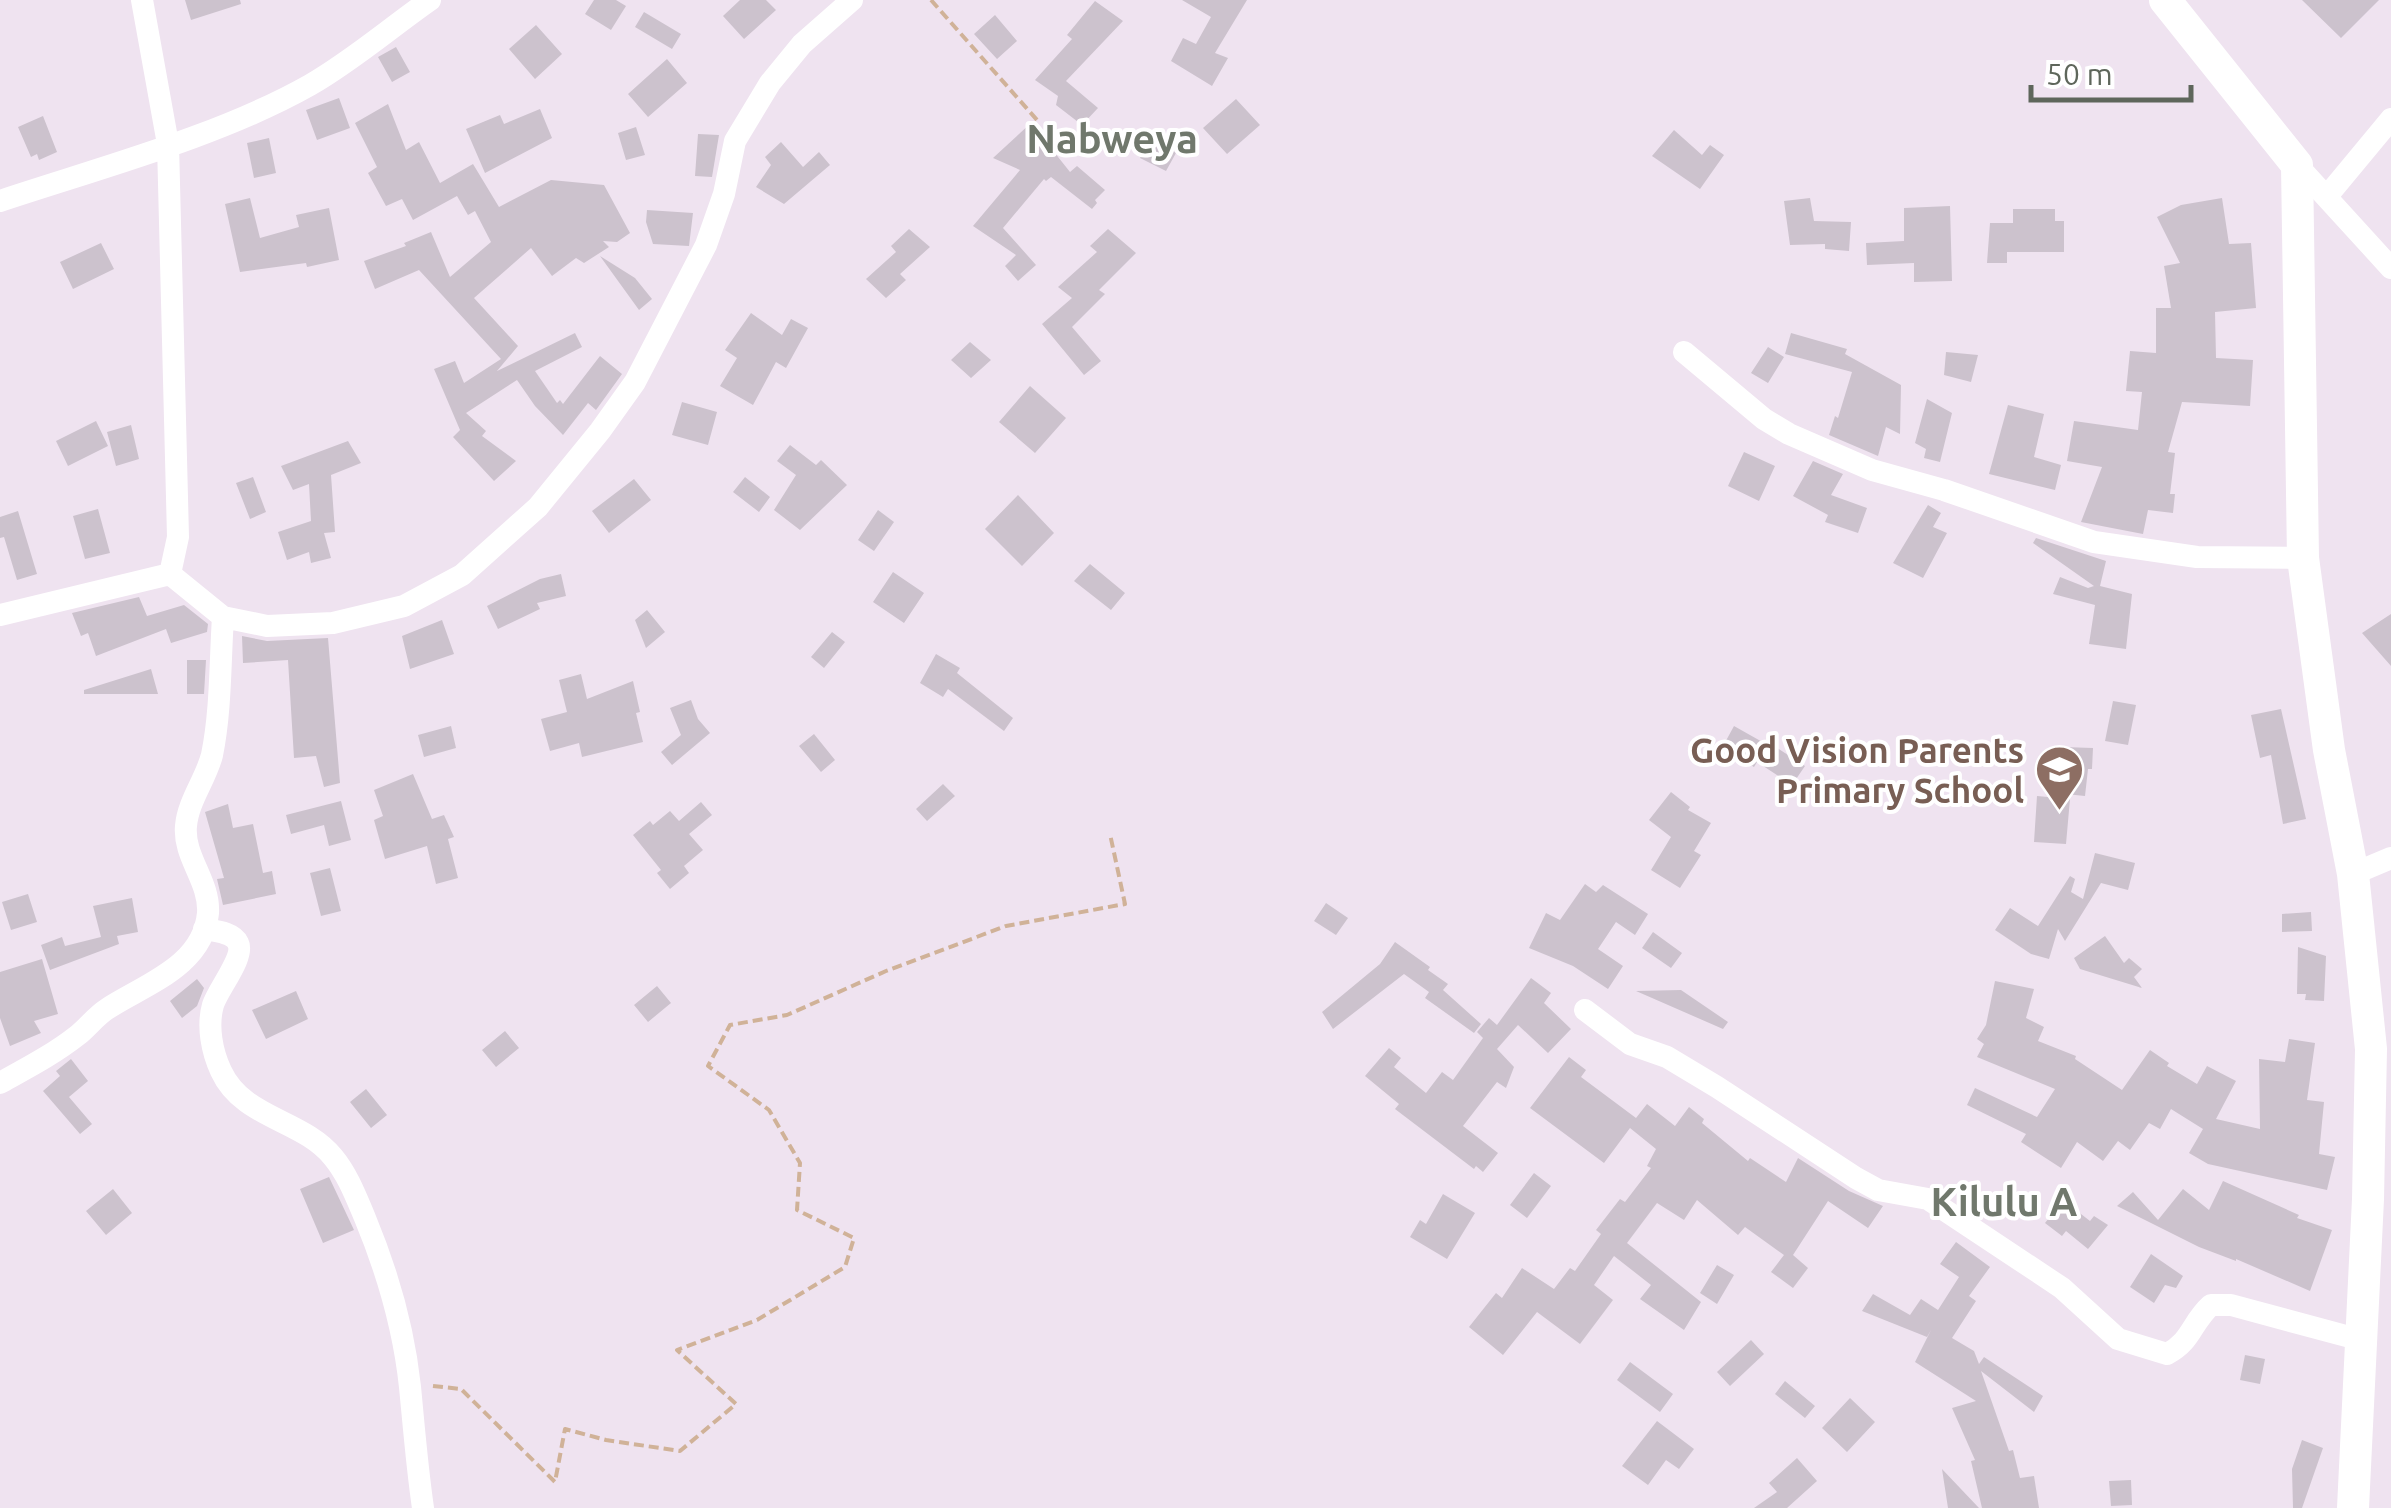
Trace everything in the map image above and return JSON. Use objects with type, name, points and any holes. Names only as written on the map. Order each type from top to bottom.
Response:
[{"type":"street","points":[[142,0],[168,144],[178,537],[170,574]]},
{"type":"street","points":[[0,201],[272,104],[312,83],[430,0]]},
{"type":"street","points":[[170,574],[223,617],[267,626],[333,623],[404,606],[462,574],[538,507],[600,432],[635,382],[706,244],[724,194],[735,140],[802,44],[852,0]]},
{"type":"street","points":[[2165,0],[2297,165],[2391,268]]},
{"type":"street","points":[[2328,196],[2391,119]]},
{"type":"street","points":[[2297,165],[2303,558],[2329,750],[2353,874],[2370,1049],[2368,1198],[2353,1508]]},
{"type":"street","points":[[1684,352],[1764,419],[1788,434],[1872,470],[1944,490],[2094,542],[2197,557],[2303,558]]},
{"type":"street","points":[[0,615],[170,574]]},
{"type":"street","points":[[0,1083],[53,1053],[103,1012],[154,985],[193,949],[204,929],[208,914],[206,892],[185,840],[186,820],[213,752],[223,617]]},
{"type":"street","points":[[2353,874],[2391,858]]},
{"type":"street","points":[[204,929],[230,934],[238,943],[240,954],[212,1009],[211,1046],[221,1072],[233,1092],[260,1112],[306,1134],[332,1156],[352,1186],[385,1268],[410,1384],[423,1508]]},
{"type":"street","points":[[1585,1010],[1630,1044],[1667,1058],[1717,1087],[1856,1178],[1878,1190],[1928,1199],[1952,1212],[2062,1288],[2098,1325],[2118,1339],[2167,1354],[2183,1346],[2197,1317],[2210,1305],[2230,1305],[2361,1340]]},
{"type":"path","points":[[932,0],[1037,120]]},
{"type":"path","points":[[410,1384],[461,1388],[554,1482],[565,1429],[606,1440],[680,1451],[736,1404],[677,1350],[756,1320],[845,1266],[854,1238],[797,1210],[800,1163],[769,1110],[708,1066],[730,1025],[787,1014],[1006,926],[1125,904],[1110,834]]},
{"type":"building","points":[[185,0],[240,0],[241,4],[191,20]]},
{"type":"building","points":[[594,0],[616,0],[626,6],[611,30],[585,14]]},
{"type":"building","points":[[740,0],[766,0],[776,10],[744,39],[723,16]]},
{"type":"building","points":[[1182,0],[1247,0],[1215,53],[1228,58],[1212,86],[1171,61],[1183,38],[1196,44],[1211,17]]},
{"type":"building","points":[[2302,0],[2379,0],[2341,38]]},
{"type":"building","points":[[1095,1],[1123,21],[1066,81],[1098,108],[1082,125],[1056,105],[1058,96],[1035,80],[1072,39],[1067,35]]},
{"type":"building","points":[[644,12],[681,34],[672,49],[635,27]]},
{"type":"building","points":[[995,15],[1017,41],[997,59],[974,34]]},
{"type":"building","points":[[536,25],[562,54],[535,79],[509,49]]},
{"type":"building","points":[[396,47],[410,72],[392,82],[378,57]]},
{"type":"building","points":[[667,59],[687,83],[648,117],[628,94]]},
{"type":"building","points":[[339,98],[350,128],[317,140],[306,110]]},
{"type":"building","points":[[1236,99],[1260,125],[1227,154],[1203,128]]},
{"type":"building","points":[[388,104],[406,150],[419,142],[440,183],[473,164],[499,207],[551,180],[604,185],[630,233],[617,242],[603,241],[609,247],[584,263],[576,258],[552,276],[531,248],[474,298],[518,346],[497,371],[575,333],[582,347],[535,371],[557,403],[560,400],[563,404],[600,356],[622,374],[596,410],[588,403],[563,435],[517,380],[466,413],[486,431],[482,436],[516,461],[494,481],[453,437],[460,430],[434,369],[455,361],[464,383],[501,359],[419,270],[375,289],[364,261],[431,232],[450,277],[491,242],[475,211],[468,215],[457,196],[413,220],[402,199],[386,206],[368,173],[377,167],[355,123]]},
{"type":"building","points":[[540,109],[552,138],[485,173],[466,129],[500,115],[504,124]]},
{"type":"building","points":[[43,116],[57,152],[39,160],[37,154],[31,157],[18,127]]},
{"type":"building","points":[[1031,123],[1070,172],[1077,166],[1105,190],[1092,209],[1051,177],[1044,179],[1003,228],[1036,265],[1018,281],[1005,266],[1016,255],[973,226],[1020,170],[993,158]]},
{"type":"building","points":[[636,127],[645,155],[626,160],[618,133]]},
{"type":"building","points":[[1145,129],[1176,153],[1166,171],[1140,158],[1144,151],[1137,143]]},
{"type":"building","points":[[1674,130],[1702,155],[1710,145],[1724,155],[1700,189],[1652,156]]},
{"type":"building","points":[[698,134],[719,135],[712,177],[695,176]]},
{"type":"building","points":[[269,138],[276,173],[254,178],[247,143]]},
{"type":"building","points":[[781,142],[803,167],[819,152],[830,165],[784,204],[756,187],[771,165],[765,157]]},
{"type":"building","points":[[250,198],[260,238],[299,227],[296,215],[329,208],[339,260],[307,267],[306,263],[240,272],[225,204]]},
{"type":"building","points":[[1810,198],[1814,221],[1851,222],[1849,251],[1825,249],[1825,244],[1790,245],[1784,201]]},
{"type":"building","points":[[2222,198],[2229,244],[2251,243],[2256,308],[2215,312],[2216,358],[2253,360],[2250,406],[2182,402],[2168,452],[2175,453],[2170,494],[2175,494],[2173,513],[2148,510],[2143,534],[2081,522],[2102,467],[2067,461],[2074,421],[2138,430],[2142,392],[2126,391],[2130,351],[2156,353],[2156,308],[2171,308],[2164,266],[2180,263],[2157,217],[2181,205]]},
{"type":"building","points":[[1950,206],[1952,281],[1914,282],[1914,263],[1867,265],[1866,243],[1904,241],[1904,208]]},
{"type":"building","points":[[2013,209],[2055,209],[2055,221],[2064,221],[2064,252],[2007,252],[2007,263],[1987,263],[1990,223],[2013,223]]},
{"type":"building","points":[[647,210],[693,213],[689,246],[653,244],[646,222]]},
{"type":"building","points":[[909,229],[930,247],[900,274],[906,280],[886,298],[866,279],[896,252],[891,246]]},
{"type":"building","points":[[1108,229],[1136,253],[1099,290],[1105,294],[1072,327],[1101,361],[1084,375],[1042,324],[1072,298],[1058,287],[1097,252],[1090,246]]},
{"type":"building","points":[[101,243],[114,269],[73,289],[60,262]]},
{"type":"building","points":[[600,256],[635,278],[652,299],[639,310]]},
{"type":"building","points":[[751,313],[782,335],[791,319],[808,328],[786,368],[776,362],[753,405],[720,386],[737,358],[725,350]]},
{"type":"building","points":[[1791,333],[1847,349],[1845,354],[1901,385],[1900,434],[1886,427],[1878,456],[1829,435],[1852,372],[1785,354]]},
{"type":"building","points":[[970,342],[991,360],[971,378],[951,360]]},
{"type":"building","points":[[1768,347],[1784,357],[1768,383],[1751,373]]},
{"type":"building","points":[[1946,352],[1978,355],[1971,382],[1944,375]]},
{"type":"building","points":[[1030,386],[1066,418],[1035,453],[999,422]]},
{"type":"building","points":[[1927,399],[1952,413],[1940,462],[1924,458],[1926,449],[1915,443]]},
{"type":"building","points":[[682,402],[717,412],[708,445],[672,435]]},
{"type":"building","points":[[2008,405],[2044,414],[2034,457],[2061,465],[2055,490],[1989,474]]},
{"type":"building","points":[[96,421],[108,446],[68,466],[56,441]]},
{"type":"building","points":[[131,425],[139,459],[116,466],[107,432]]},
{"type":"building","points":[[348,441],[361,463],[331,475],[335,532],[324,533],[331,558],[311,563],[309,552],[287,560],[278,532],[311,521],[309,484],[293,490],[281,466]]},
{"type":"building","points":[[790,445],[816,465],[821,460],[847,485],[800,530],[774,510],[796,475],[777,461]]},
{"type":"building","points":[[1744,452],[1775,466],[1759,501],[1728,486]]},
{"type":"building","points":[[1813,461],[1843,474],[1831,495],[1867,508],[1858,533],[1825,522],[1828,515],[1793,496]]},
{"type":"building","points":[[253,477],[266,512],[250,519],[236,483]]},
{"type":"building","points":[[745,477],[770,497],[759,512],[733,492]]},
{"type":"building","points":[[634,479],[651,500],[609,533],[592,511]]},
{"type":"building","points":[[1018,495],[1054,533],[1022,566],[985,529]]},
{"type":"building","points":[[1928,505],[1941,513],[1933,527],[1947,533],[1923,578],[1893,563]]},
{"type":"building","points":[[98,509],[110,553],[85,559],[73,516]]},
{"type":"building","points":[[878,510],[894,522],[874,551],[858,540]]},
{"type":"building","points":[[18,511],[37,574],[17,580],[4,537],[0,538],[0,517]]},
{"type":"building","points":[[2036,538],[2106,561],[2100,586],[2132,594],[2126,649],[2089,644],[2095,605],[2053,594],[2060,577],[2088,588],[2094,586],[2033,543]]},
{"type":"building","points":[[1090,564],[1125,593],[1111,610],[1074,581]]},
{"type":"building","points":[[893,572],[924,593],[904,623],[873,602]]},
{"type":"building","points":[[561,574],[566,596],[537,603],[540,609],[498,629],[487,606],[540,579]]},
{"type":"building","points":[[139,597],[147,616],[184,605],[208,624],[207,632],[171,643],[166,629],[96,656],[88,633],[81,636],[72,613]]},
{"type":"building","points":[[647,610],[665,632],[646,648],[635,620]]},
{"type":"building","points":[[2391,614],[2391,666],[2362,633]]},
{"type":"building","points":[[442,620],[454,654],[410,669],[402,636]]},
{"type":"building","points":[[832,632],[845,642],[824,668],[811,657]]},
{"type":"building","points":[[242,636],[267,641],[328,638],[340,783],[324,787],[316,756],[294,758],[288,660],[243,663]]},
{"type":"building","points":[[936,654],[960,668],[957,673],[1013,718],[1004,731],[948,689],[943,697],[920,683]]},
{"type":"building","points":[[187,660],[206,660],[204,694],[187,694]]},
{"type":"building","points":[[151,669],[158,694],[84,694],[84,690]]},
{"type":"building","points":[[581,674],[587,699],[633,681],[643,742],[582,757],[579,743],[550,751],[541,719],[567,712],[559,680]]},
{"type":"building","points":[[691,700],[698,719],[710,733],[672,765],[661,752],[681,735],[670,708]]},
{"type":"building","points":[[2113,701],[2136,705],[2128,745],[2105,741]]},
{"type":"building","points":[[2281,709],[2306,819],[2283,824],[2271,755],[2260,758],[2251,715]]},
{"type":"building","points":[[451,726],[456,748],[424,757],[418,735]]},
{"type":"building","points":[[1734,726],[1805,766],[1792,785],[1757,762],[1754,767],[1722,748]]},
{"type":"building","points":[[814,734],[835,760],[821,772],[799,746]]},
{"type":"building","points":[[2063,747],[2093,748],[2085,796],[2056,793],[2057,776],[2062,776]]},
{"type":"building","points":[[413,774],[432,819],[444,815],[454,837],[448,839],[458,878],[436,884],[427,846],[385,859],[374,820],[383,816],[374,790]]},
{"type":"building","points":[[943,784],[955,796],[927,821],[916,809]]},
{"type":"building","points":[[1671,792],[1690,807],[1688,810],[1711,823],[1694,851],[1701,855],[1680,888],[1651,870],[1671,837],[1649,820]]},
{"type":"building","points":[[2037,796],[2070,799],[2066,844],[2034,842]]},
{"type":"building","points":[[341,801],[351,840],[329,846],[324,825],[291,834],[286,815]]},
{"type":"building","points":[[701,802],[712,815],[689,834],[703,850],[684,866],[689,873],[670,889],[657,873],[661,870],[633,835],[670,811],[679,821]]},
{"type":"building","points":[[228,804],[233,828],[253,824],[263,873],[272,871],[276,894],[223,905],[217,879],[224,878],[205,812]]},
{"type":"building","points":[[2095,853],[2135,863],[2128,890],[2101,883],[2065,941],[2058,929],[2049,959],[2031,954],[1995,930],[2010,908],[2038,926],[2070,876],[2075,879],[2071,892],[2083,899]]},
{"type":"building","points":[[330,868],[341,911],[321,916],[310,873]]},
{"type":"building","points":[[1585,884],[1596,892],[1603,885],[1648,914],[1635,935],[1616,922],[1598,949],[1623,966],[1608,989],[1573,966],[1529,948],[1546,913],[1560,920]]},
{"type":"building","points":[[28,894],[37,922],[11,930],[2,902]]},
{"type":"building","points":[[132,898],[138,932],[117,936],[119,944],[50,970],[41,945],[62,937],[65,946],[101,937],[93,906]]},
{"type":"building","points":[[1326,903],[1348,918],[1336,935],[1314,921]]},
{"type":"building","points":[[2311,912],[2312,931],[2282,932],[2282,914]]},
{"type":"building","points":[[1653,932],[1682,953],[1671,968],[1642,948]]},
{"type":"building","points":[[2105,936],[2124,963],[2129,958],[2142,969],[2134,977],[2142,988],[2080,969],[2074,958]]},
{"type":"building","points":[[1395,942],[1448,984],[1443,990],[1481,1024],[1474,1033],[1425,998],[1429,992],[1404,974],[1333,1029],[1322,1012],[1380,964]]},
{"type":"building","points":[[2298,947],[2326,956],[2324,1001],[2305,1000],[2306,994],[2297,994]]},
{"type":"building","points":[[42,959],[58,1014],[34,1021],[41,1033],[10,1046],[0,1018],[0,972]]},
{"type":"building","points":[[1531,978],[1551,993],[1544,1003],[1571,1029],[1548,1053],[1518,1025],[1497,1049],[1514,1067],[1506,1088],[1497,1082],[1463,1126],[1498,1153],[1483,1172],[1395,1109],[1399,1104],[1365,1076],[1389,1048],[1401,1058],[1394,1067],[1426,1093],[1442,1072],[1453,1080],[1483,1038],[1477,1032],[1489,1018],[1497,1025]]},
{"type":"building","points":[[197,979],[204,988],[197,1006],[182,1018],[170,1001]]},
{"type":"building","points":[[1995,981],[2034,989],[2026,1018],[2044,1027],[2038,1041],[2076,1056],[2075,1059],[2122,1090],[2150,1050],[2197,1084],[2207,1066],[2236,1081],[2216,1119],[2260,1129],[2259,1059],[2285,1062],[2289,1039],[2315,1043],[2307,1100],[2324,1102],[2319,1154],[2335,1157],[2327,1190],[2208,1164],[2189,1153],[2203,1129],[2171,1109],[2160,1129],[2149,1123],[2130,1150],[2118,1141],[2103,1161],[2077,1142],[2061,1168],[2021,1142],[2026,1134],[1967,1105],[1975,1088],[2037,1117],[2055,1089],[1977,1057],[1984,1044],[1977,1039],[1986,1025]]},
{"type":"building","points":[[657,986],[671,1003],[648,1022],[634,1005]]},
{"type":"building","points":[[1681,990],[1728,1022],[1723,1029],[1636,991]]},
{"type":"building","points":[[296,991],[308,1019],[266,1039],[252,1010]]},
{"type":"building","points":[[505,1031],[519,1048],[496,1067],[482,1050]]},
{"type":"building","points":[[1569,1057],[1586,1070],[1581,1077],[1636,1118],[1647,1104],[1675,1126],[1689,1107],[1704,1119],[1702,1123],[1748,1161],[1750,1158],[1786,1182],[1798,1158],[1849,1191],[1883,1206],[1868,1228],[1828,1201],[1793,1255],[1808,1268],[1793,1288],[1771,1272],[1784,1255],[1745,1227],[1738,1235],[1697,1200],[1684,1220],[1657,1203],[1627,1243],[1701,1302],[1684,1330],[1640,1299],[1651,1285],[1614,1256],[1594,1285],[1613,1300],[1580,1344],[1537,1312],[1503,1355],[1469,1327],[1496,1293],[1502,1298],[1522,1268],[1554,1289],[1570,1268],[1575,1271],[1601,1234],[1596,1230],[1620,1199],[1625,1202],[1651,1168],[1647,1166],[1656,1149],[1630,1128],[1604,1163],[1530,1108]]},
{"type":"building","points":[[71,1059],[88,1081],[69,1097],[92,1124],[80,1134],[43,1091],[60,1076],[56,1071]]},
{"type":"building","points":[[366,1089],[387,1115],[371,1128],[350,1102]]},
{"type":"building","points":[[1534,1173],[1551,1186],[1527,1218],[1510,1205]]},
{"type":"building","points":[[329,1177],[354,1230],[323,1243],[300,1189]]},
{"type":"building","points":[[2223,1181],[2299,1215],[2297,1218],[2332,1230],[2310,1291],[2199,1247],[2117,1206],[2133,1192],[2158,1220],[2183,1189],[2209,1210]]},
{"type":"building","points":[[113,1189],[132,1213],[106,1235],[86,1211]]},
{"type":"building","points":[[1443,1194],[1475,1213],[1447,1259],[1410,1237],[1420,1220],[1426,1224]]},
{"type":"building","points":[[2063,1200],[2090,1221],[2094,1216],[2108,1225],[2088,1249],[2066,1231],[2062,1236],[2045,1223]]},
{"type":"building","points":[[1956,1242],[1990,1267],[1969,1296],[1976,1301],[1952,1338],[1974,1351],[1979,1364],[1984,1357],[2043,1396],[2034,1412],[1981,1371],[2009,1451],[2013,1450],[2020,1478],[2034,1476],[2039,1508],[1982,1508],[1971,1461],[1975,1460],[1952,1408],[1976,1401],[1915,1362],[1931,1330],[1927,1337],[1862,1311],[1873,1294],[1910,1315],[1921,1299],[1938,1310],[1959,1277],[1940,1264]]},
{"type":"building","points":[[2151,1254],[2183,1276],[2176,1288],[2165,1285],[2154,1303],[2130,1287]]},
{"type":"building","points":[[1717,1265],[1734,1275],[1717,1304],[1700,1293]]},
{"type":"building","points":[[1751,1340],[1764,1354],[1730,1386],[1717,1372]]},
{"type":"building","points":[[2245,1355],[2265,1359],[2260,1384],[2240,1380]]},
{"type":"building","points":[[1630,1362],[1673,1394],[1660,1412],[1617,1380]]},
{"type":"building","points":[[1785,1381],[1815,1406],[1805,1418],[1775,1394]]},
{"type":"building","points":[[1850,1398],[1875,1422],[1847,1452],[1822,1428]]},
{"type":"building","points":[[1657,1421],[1694,1449],[1679,1469],[1666,1460],[1648,1485],[1622,1466]]},
{"type":"building","points":[[2302,1440],[2323,1448],[2302,1508],[2293,1508],[2292,1469]]},
{"type":"building","points":[[1797,1458],[1817,1481],[1787,1508],[1754,1508],[1777,1492],[1769,1483]]},
{"type":"building","points":[[1942,1469],[1979,1508],[1948,1508]]},
{"type":"building","points":[[2131,1480],[2132,1505],[2111,1506],[2109,1481]]},
{"type":"place","name":"Good Vision Parents Primary School","points":[[2059,812]]},
{"type":"district","name":"Nabweya","points":[[1112,138]]},
{"type":"district","name":"Kilulu A","points":[[2004,1201]]}]
